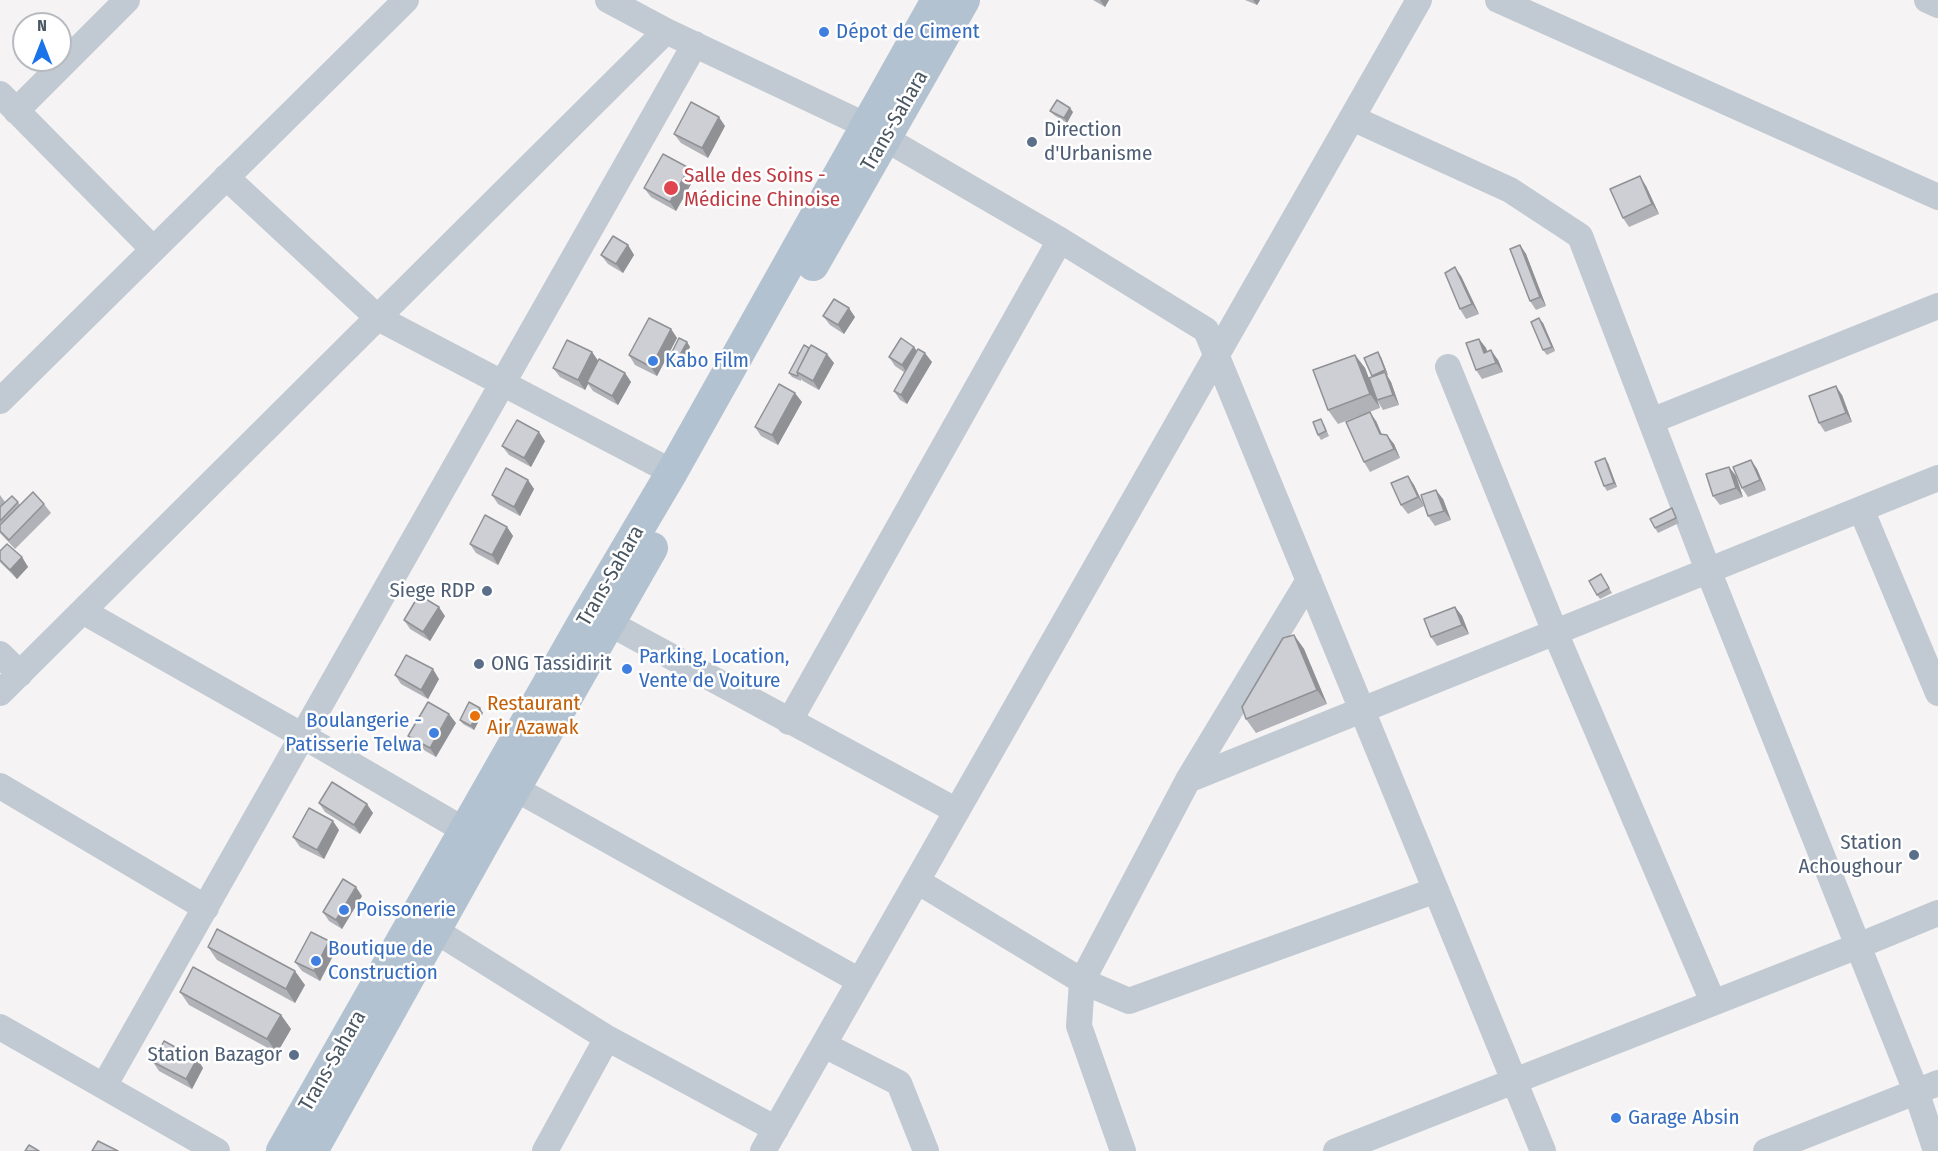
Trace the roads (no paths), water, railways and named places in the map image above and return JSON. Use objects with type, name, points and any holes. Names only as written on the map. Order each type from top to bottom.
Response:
[{"type":"main road","name":"Trans-Sahara","points":[[282,1151],[425,924],[486,839],[516,789],[692,475],[876,133],[937,0]]},
{"type":"main road","name":"Trans-Sahara","points":[[312,1151],[425,924],[464,830],[672,472],[876,133],[964,0]]},
{"type":"street","points":[[127,0],[8,102],[153,249]]},
{"type":"street","points":[[4,388],[153,249],[406,0]]},
{"type":"street","points":[[608,0],[666,31],[876,133],[1060,240],[1206,330],[1543,1151]]},
{"type":"street","points":[[425,924],[770,1140],[1419,0]]},
{"type":"street","points":[[1498,0],[1938,197]]},
{"type":"street","points":[[1927,0],[1938,5]]},
{"type":"street","points":[[0,693],[666,31]]},
{"type":"street","points":[[104,1086],[695,44]]},
{"type":"street","points":[[1352,117],[1510,190],[1580,236],[1708,570],[1858,946],[1927,1087],[1935,1151]]},
{"type":"street","points":[[226,177],[378,318],[672,472]]},
{"type":"street","points":[[789,722],[1060,240]]},
{"type":"street","points":[[1651,422],[1938,306]]},
{"type":"street","points":[[1448,367],[1555,632],[1713,1002]]},
{"type":"street","points":[[1188,780],[1938,478]]},
{"type":"street","points":[[1861,509],[1937,687]]},
{"type":"street","points":[[1123,1151],[1079,1026],[1082,981],[1188,780],[1309,580]]},
{"type":"street","points":[[84,612],[464,830]]},
{"type":"street","points":[[609,623],[957,811]]},
{"type":"street","points":[[0,654],[20,674]]},
{"type":"street","points":[[0,786],[206,908]]},
{"type":"street","points":[[516,789],[860,981]]},
{"type":"street","points":[[917,881],[1082,981],[1129,1001],[1436,890]]},
{"type":"street","points":[[1336,1151],[1938,913]]},
{"type":"street","points":[[0,1027],[217,1151]]},
{"type":"street","points":[[545,1151],[607,1038]]},
{"type":"street","points":[[824,1045],[899,1083],[926,1151]]},
{"type":"street","points":[[1767,1151],[1927,1087]]},
{"type":"place","name":"Dépot de Ciment","points":[[824,32]]},
{"type":"place","name":"Direction d'Urbanisme","points":[[1032,142]]},
{"type":"place","name":"Salle des Soins - Médicine Chinoise","points":[[671,188]]},
{"type":"place","name":"Kabo Film","points":[[653,361]]},
{"type":"place","name":"Siege RDP","points":[[487,591]]},
{"type":"place","name":"ONG Tassidirit","points":[[479,664]]},
{"type":"place","name":"Parking, Location, Vente de Voiture","points":[[627,669]]},
{"type":"place","name":"Restaurant Air Azawak","points":[[475,716]]},
{"type":"place","name":"Boulangerie - Patisserie Telwa","points":[[434,733]]},
{"type":"place","name":"Station Achoughour","points":[[1914,855]]},
{"type":"place","name":"Poissonerie","points":[[344,910]]},
{"type":"place","name":"Boutique de Construction","points":[[316,961]]},
{"type":"place","name":"Station Bazagor","points":[[294,1055]]},
{"type":"place","name":"Garage Absin","points":[[1616,1118]]}]
